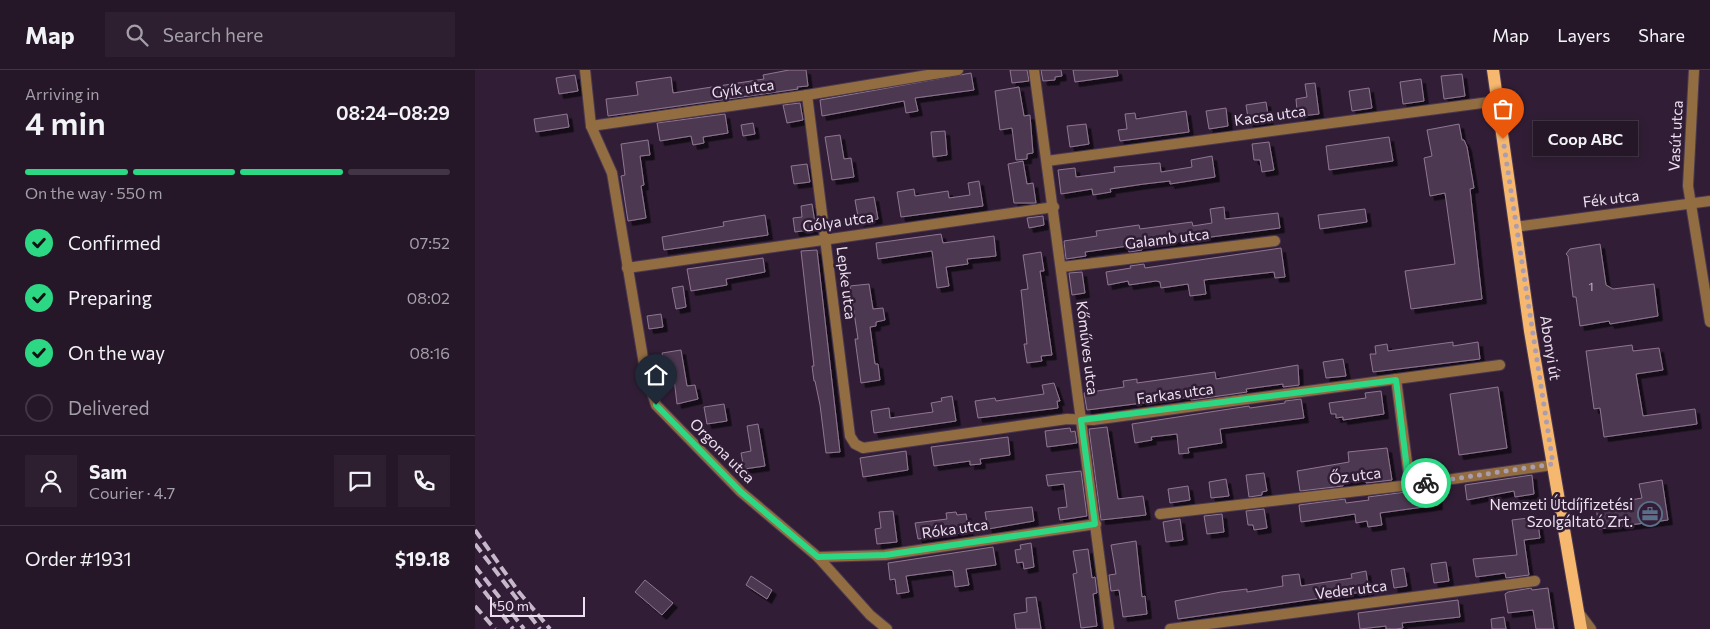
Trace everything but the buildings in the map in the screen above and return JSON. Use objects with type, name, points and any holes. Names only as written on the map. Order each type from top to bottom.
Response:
[{"type":"main road","name":"Abonyi út","points":[[1493,70],[1515,227],[1581,629]]},
{"type":"street","name":"Orgona utca","points":[[585,70],[591,126],[612,173],[645,370],[656,405],[741,492],[818,557],[870,616],[887,629]]},
{"type":"street","name":"Gyík utca","points":[[591,126],[807,95],[958,70]]},
{"type":"street","name":"Kőműves utca","points":[[1034,70],[1054,207],[1109,629]]},
{"type":"street","name":"Vasút utca","points":[[1695,70],[1687,186],[1710,322]]},
{"type":"street","name":"Lepke utca","points":[[807,95],[850,436],[855,444]]},
{"type":"street","name":"Kacsa utca","points":[[1047,161],[1497,101]]},
{"type":"street","name":"Fék utca","points":[[1515,227],[1710,201]]},
{"type":"street","name":"Gólya utca","points":[[627,268],[826,238],[1054,207]]},
{"type":"street","name":"Galamb utca","points":[[1062,267],[1275,241]]},
{"type":"street","name":"Farkas utca","points":[[855,444],[863,448],[1067,419],[1081,420],[1500,365]]},
{"type":"street","points":[[1396,380],[1409,485]]},
{"type":"street","name":"Őz utca","points":[[1160,514],[1409,485],[1553,464]]},
{"type":"street","name":"Róka utca","points":[[818,557],[885,555],[1095,524]]},
{"type":"street","name":"Veder utca","points":[[1170,629],[1535,582]]},
{"type":"street","points":[[1579,613],[1591,629]]},
{"type":"railway","points":[[475,530],[518,591],[550,629]]},
{"type":"railway","points":[[475,544],[540,629]]},
{"type":"railway","points":[[475,566],[524,629]]},
{"type":"railway","points":[[475,579],[513,629]]},
{"type":"railway","points":[[475,606],[495,629]]},
{"type":"way so far","points":[[1426,483],[1553,464],[1530,331],[1503,139]]},
{"type":"place","name":"Coop ABC","points":[[1503,139]]},
{"type":"place","name":"Nemzeti Útdíjfizetési Szolgáltató Zrt.","points":[[1650,514]]},
{"type":"route","points":[[656,405],[741,492],[818,557],[885,555],[1095,524],[1081,420],[1093,420],[1396,380],[1409,485],[1426,483]]}]
